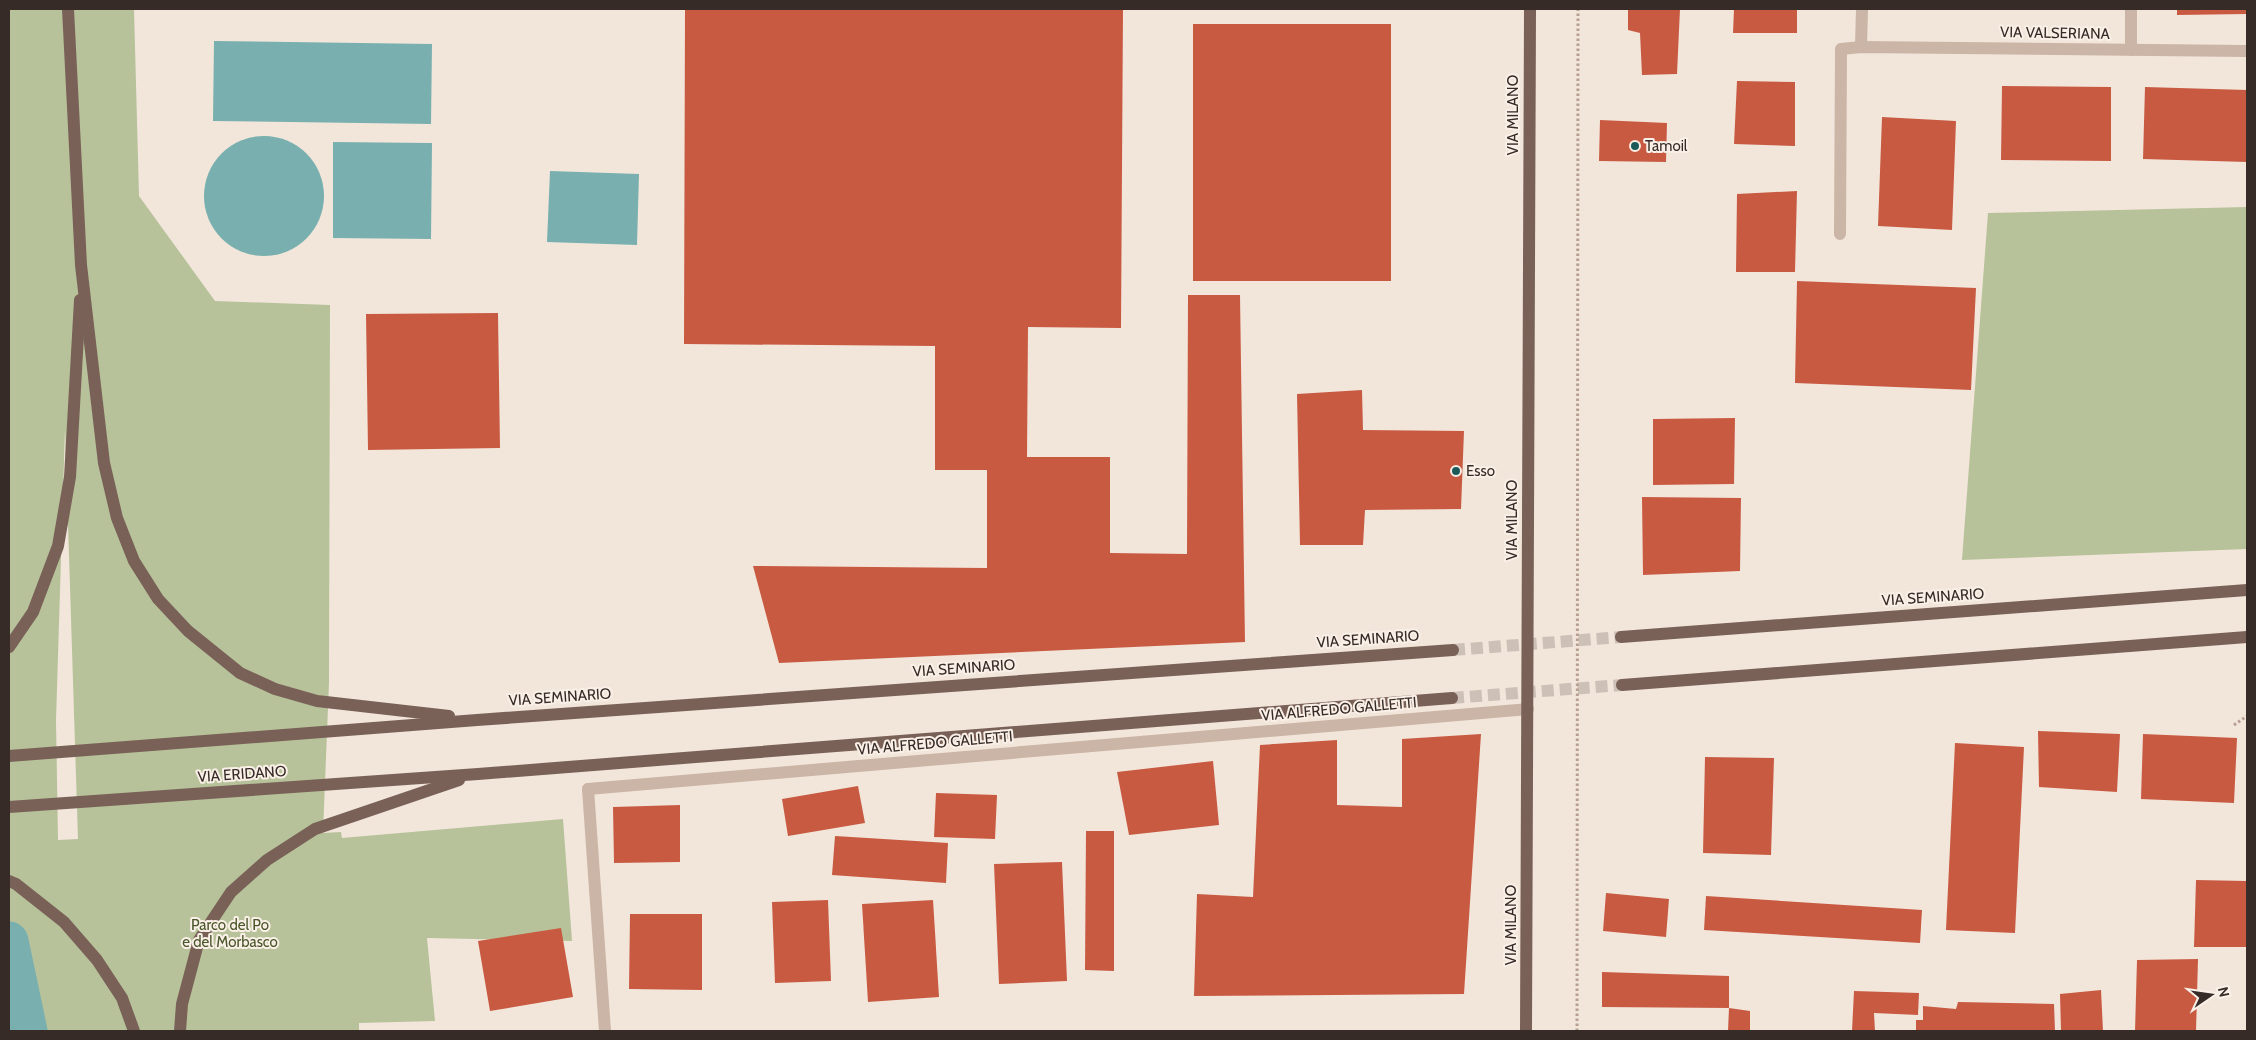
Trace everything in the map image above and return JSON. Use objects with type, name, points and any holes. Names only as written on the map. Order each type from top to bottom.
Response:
[{"type":"main road","points":[[68,9],[82,265],[104,463],[117,518],[134,561],[158,599],[188,631],[240,673],[275,690],[316,701],[477,720]]},
{"type":"main road","name":"VIA MILANO","points":[[1526,1031],[1530,9]]},
{"type":"main road","points":[[9,647],[33,612],[58,546],[70,477],[82,265]]},
{"type":"main road","name":"VIA SEMINARIO","points":[[1621,637],[2247,590]]},
{"type":"main road","points":[[1622,685],[2247,637]]},
{"type":"main road","name":"VIA SEMINARIO","points":[[477,720],[1453,650]]},
{"type":"main road","points":[[180,1031],[182,1004],[199,940],[231,892],[267,860],[315,830],[478,774],[1452,698]]},
{"type":"main road","points":[[9,756],[477,720]]},
{"type":"main road","name":"VIA ERIDANO","points":[[9,807],[478,774]]},
{"type":"main road","points":[[9,881],[16,884],[64,922],[97,960],[122,998],[134,1031]]},
{"type":"street","points":[[1862,9],[1862,47]]},
{"type":"street","points":[[2130,50],[2131,9]]},
{"type":"street","name":"VIA VALSERIANA","points":[[1840,234],[1841,49],[1862,47],[2247,51]]},
{"type":"street","name":"VIA ALFREDO GALLETTI","points":[[605,1031],[588,788],[1528,709]]},
{"type":"path","points":[[1577,1031],[1578,9]]},
{"type":"path","points":[[2234,725],[2247,716]]},
{"type":"green space","name":"Parco del Po e del Morbasco","points":[[9,9],[134,9],[139,196],[215,301],[330,305],[329,683],[323,833],[341,832],[342,838],[563,819],[572,941],[427,938],[435,1021],[359,1023],[359,1031],[9,1031]],"holes":[[[65,429],[78,839],[58,840],[56,721]]]},
{"type":"green space","points":[[2247,207],[2247,549],[1962,560],[1988,213]]},
{"type":"water","points":[[214,41],[432,44],[431,124],[213,121]]},
{"type":"water","points":[[264,136],[287,141],[297,146],[306,154],[314,163],[319,173],[324,196],[319,219],[314,229],[306,238],[297,246],[287,251],[264,256],[241,251],[231,246],[222,238],[214,229],[209,219],[204,196],[209,173],[214,163],[222,154],[231,146],[241,141]]},
{"type":"water","points":[[333,142],[432,143],[431,239],[333,238]]},
{"type":"water","points":[[550,171],[639,174],[637,245],[547,242]]},
{"type":"building","points":[[685,9],[1123,9],[1121,328],[1028,327],[1027,457],[1110,457],[1110,553],[1187,554],[1188,295],[1240,295],[1245,642],[779,663],[753,566],[987,568],[987,470],[935,470],[935,346],[684,344]]},
{"type":"building","points":[[1628,9],[1680,9],[1677,74],[1642,75],[1640,33],[1628,30]]},
{"type":"building","points":[[1734,9],[1797,9],[1797,33],[1733,33]]},
{"type":"building","points":[[2177,9],[2247,9],[2247,14],[2177,15]]},
{"type":"building","points":[[1193,24],[1391,24],[1391,281],[1193,281]]},
{"type":"building","points":[[1737,81],[1795,82],[1795,146],[1734,144]]},
{"type":"building","points":[[2002,86],[2111,87],[2111,161],[2001,160]]},
{"type":"building","points":[[2145,87],[2247,90],[2247,162],[2143,159]]},
{"type":"building","points":[[1882,117],[1956,121],[1952,230],[1878,226]]},
{"type":"building","points":[[1600,120],[1667,123],[1666,162],[1599,161]]},
{"type":"building","points":[[1797,191],[1795,272],[1736,272],[1737,194]]},
{"type":"building","points":[[1797,281],[1976,288],[1971,390],[1795,383]]},
{"type":"building","points":[[498,313],[500,448],[368,450],[366,314]]},
{"type":"building","points":[[1362,390],[1363,430],[1464,431],[1461,509],[1365,510],[1363,545],[1300,545],[1297,394]]},
{"type":"building","points":[[1735,418],[1734,484],[1653,485],[1653,419]]},
{"type":"building","points":[[1642,497],[1741,498],[1740,571],[1643,575]]},
{"type":"building","points":[[2038,731],[2120,734],[2117,792],[2039,787]]},
{"type":"building","points":[[1481,734],[1464,994],[1194,996],[1197,894],[1253,897],[1260,745],[1337,740],[1337,805],[1402,807],[1402,739]]},
{"type":"building","points":[[2143,734],[2237,738],[2234,803],[2141,799]]},
{"type":"building","points":[[1955,743],[2024,747],[2015,933],[1946,930]]},
{"type":"building","points":[[1705,757],[1774,758],[1771,855],[1703,853]]},
{"type":"building","points":[[1213,761],[1219,825],[1129,835],[1117,772]]},
{"type":"building","points":[[858,786],[865,823],[788,836],[782,799]]},
{"type":"building","points":[[936,793],[997,795],[995,839],[934,837]]},
{"type":"building","points":[[680,805],[680,862],[614,863],[613,807]]},
{"type":"building","points":[[1086,831],[1114,831],[1114,971],[1085,970]]},
{"type":"building","points":[[835,836],[948,843],[946,883],[832,875]]},
{"type":"building","points":[[1062,862],[1067,981],[999,984],[994,864]]},
{"type":"building","points":[[2196,880],[2247,881],[2247,947],[2194,947]]},
{"type":"building","points":[[1606,893],[1669,899],[1666,937],[1603,931]]},
{"type":"building","points":[[1706,896],[1922,910],[1920,943],[1704,930]]},
{"type":"building","points":[[828,900],[831,981],[775,983],[772,902]]},
{"type":"building","points":[[933,900],[939,997],[868,1002],[862,904]]},
{"type":"building","points":[[630,914],[702,914],[702,990],[629,989]]},
{"type":"building","points":[[561,928],[573,997],[490,1011],[478,941]]},
{"type":"building","points":[[2198,959],[2196,1031],[2135,1031],[2137,960]]},
{"type":"building","points":[[1602,972],[1729,976],[1729,1008],[1602,1007]]},
{"type":"building","points":[[2101,990],[2103,1031],[2061,1031],[2060,994]]},
{"type":"building","points":[[1854,991],[1919,993],[1918,1015],[1874,1013],[1875,1031],[1852,1031]]},
{"type":"building","points":[[1958,1002],[2054,1004],[2055,1031],[1916,1031],[1916,1020],[1923,1020],[1923,1006],[1956,1009]]},
{"type":"building","points":[[1729,1008],[1750,1011],[1750,1031],[1728,1031]]},
{"type":"waterway","points":[[9,941],[28,1031]]},
{"type":"tunnel","points":[[1453,650],[1621,637]]},
{"type":"tunnel","points":[[1452,698],[1622,685]]},
{"type":"place","name":"Tamoil","points":[[1635,146]]},
{"type":"place","name":"Esso","points":[[1456,471]]}]
